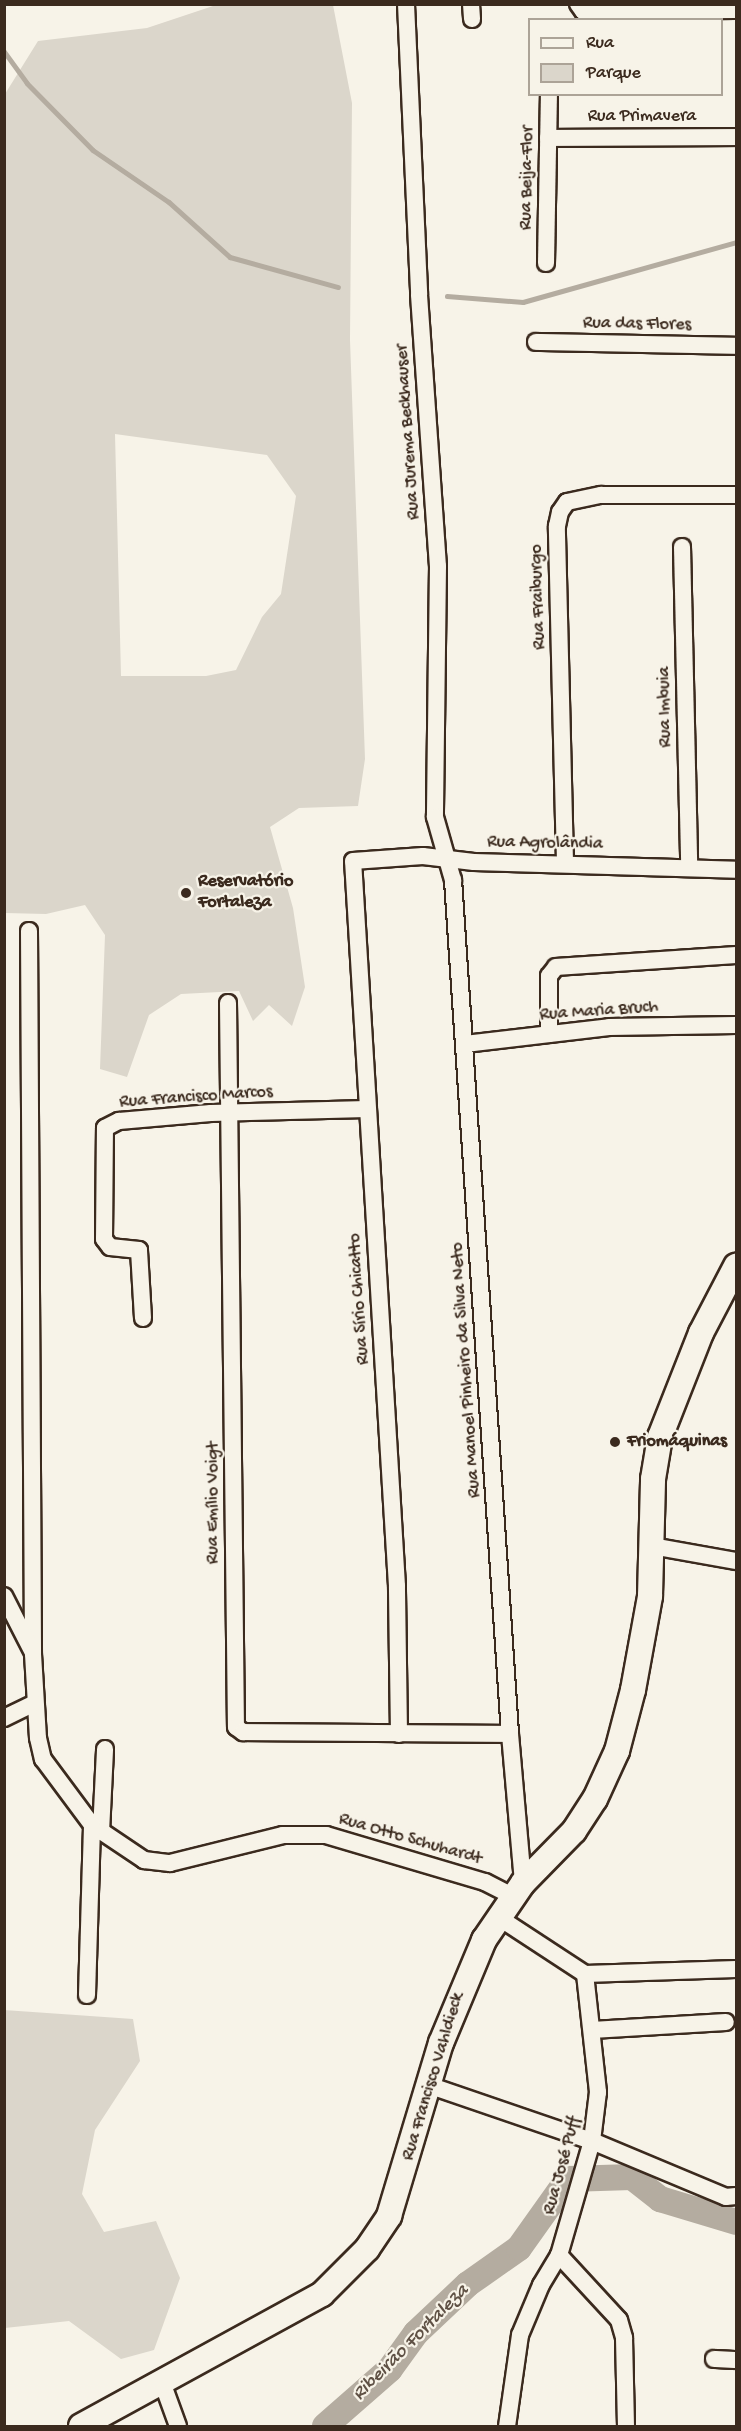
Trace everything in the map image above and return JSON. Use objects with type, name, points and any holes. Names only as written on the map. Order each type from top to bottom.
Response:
[{"type":"main road","name":"Rua Francisco Vahldieck","points":[[81,2427],[322,2294],[367,2249],[389,2216],[428,2085],[460,1990],[498,1917],[518,1889],[574,1831],[607,1777],[622,1731],[643,1642],[652,1546],[653,1479],[664,1422],[701,1333],[736,1266]]},
{"type":"street","name":"Rua Jurema Beckhauser","points":[[406,4],[419,296],[438,566],[435,817],[446,856]]},
{"type":"street","points":[[580,8],[736,10]]},
{"type":"street","name":"Rua Beija-Flor","points":[[546,263],[549,96]]},
{"type":"street","name":"Rua Primavera","points":[[548,138],[736,137]]},
{"type":"street","name":"Rua das Flores","points":[[536,342],[736,346]]},
{"type":"street","name":"Rua Fraiburgo","points":[[566,862],[556,526],[560,512],[567,502],[601,495],[736,495]]},
{"type":"street","name":"Rua Imbuia","points":[[682,547],[689,867]]},
{"type":"street","name":"Rua Agrolândia","points":[[353,861],[446,856],[474,862],[566,862],[736,870]]},
{"type":"street","name":"Rua Manoel Pinheiro da Silva Neto","points":[[446,856],[453,880],[465,1044],[518,1889]]},
{"type":"street","name":"Rua Sírio Chicatto","points":[[353,861],[397,1586],[399,1734]]},
{"type":"street","points":[[29,931],[33,1654]]},
{"type":"street","points":[[549,1034],[549,976],[556,967],[736,955]]},
{"type":"street","name":"Rua Emílio Voigt","points":[[228,1003],[227,1112],[236,1727],[243,1732],[510,1734]]},
{"type":"street","name":"Rua Maria Bruch","points":[[465,1044],[609,1027],[736,1025]]},
{"type":"street","name":"Rua Francisco Marcos","points":[[143,1318],[139,1249],[110,1247],[104,1239],[105,1128],[119,1121],[227,1112],[368,1109]]},
{"type":"street","points":[[652,1546],[736,1561]]},
{"type":"street","name":"Rua Otto Schuhardt","points":[[4,1596],[33,1654],[35,1703],[43,1759],[97,1829],[144,1860],[170,1863],[283,1835],[327,1835],[485,1882],[518,1889]]},
{"type":"street","points":[[4,1718],[35,1703]]},
{"type":"street","points":[[87,1995],[97,1829],[105,1749]]},
{"type":"street","points":[[498,1917],[585,1974],[736,1969]]},
{"type":"street","name":"Rua José Puff","points":[[507,2427],[520,2334],[541,2285],[559,2255],[590,2149],[598,2092],[585,1974]]},
{"type":"street","points":[[592,2030],[726,2022]]},
{"type":"street","points":[[428,2085],[590,2149],[726,2197],[736,2196]]},
{"type":"street","points":[[559,2255],[619,2320],[624,2338],[626,2427]]},
{"type":"street","points":[[714,2359],[736,2360]]},
{"type":"street","points":[[162,2382],[178,2427]]},
{"type":"green space","points":[[216,5],[333,5],[352,103],[350,340],[365,759],[358,806],[299,808],[270,827],[293,908],[305,987],[292,1026],[269,1005],[253,1021],[239,991],[181,994],[149,1015],[127,1077],[100,1069],[105,935],[85,905],[46,914],[5,913],[5,94],[38,41],[147,28]],"holes":[[[115,434],[267,455],[296,496],[281,594],[262,617],[236,670],[206,676],[121,676]]]},
{"type":"green space","points":[[4,2010],[133,2019],[140,2061],[95,2130],[82,2194],[104,2232],[156,2221],[180,2278],[154,2350],[121,2359],[69,2321],[5,2328]]},
{"type":"waterway","points":[[4,51],[27,83],[93,150],[169,202],[230,257],[338,287]]},
{"type":"waterway","points":[[447,296],[523,302],[736,242]]},
{"type":"waterway","name":"Ribeirão Fortaleza","points":[[325,2426],[390,2369],[416,2333],[468,2284],[519,2248],[568,2179],[632,2177],[660,2199],[736,2222]]},
{"type":"place","name":"Reservatório Fortaleza","points":[[186,893]]},
{"type":"place","name":"Friomáquinas","points":[[615,1442]]}]
